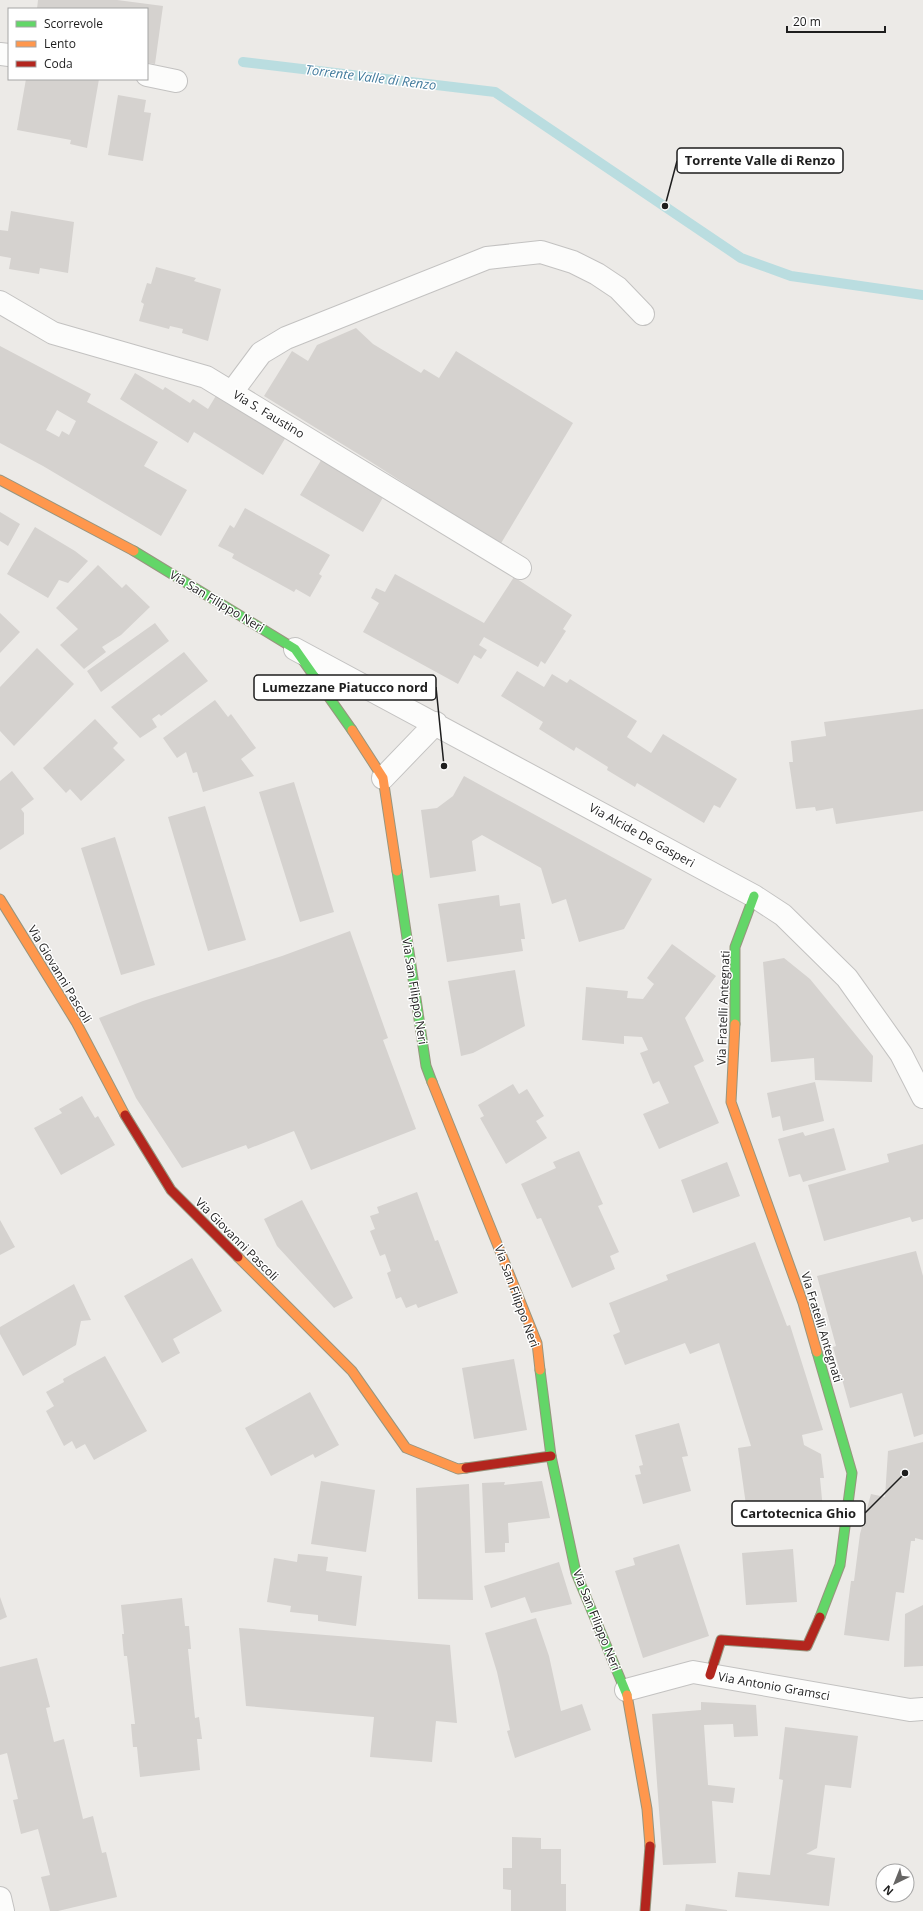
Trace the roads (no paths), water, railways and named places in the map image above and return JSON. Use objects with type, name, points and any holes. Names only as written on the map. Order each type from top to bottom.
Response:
[{"type":"street","points":[[148,75],[176,81]]},
{"type":"street","points":[[232,392],[261,353],[286,338],[487,258],[541,252],[573,262],[597,274],[618,288],[643,314]]},
{"type":"street","name":"Via S. Faustino","points":[[0,302],[53,333],[206,376],[520,568]]},
{"type":"street","name":"Via San Filippo Neri","points":[[0,480],[126,546],[295,649],[343,717],[383,778],[426,1066],[537,1343],[551,1456],[576,1573],[626,1690],[647,1809],[650,1848],[645,1911]]},
{"type":"street","name":"Via Alcide De Gasperi","points":[[295,649],[436,723],[754,896],[783,915],[847,978],[901,1054],[923,1097]]},
{"type":"street","points":[[383,778],[436,723]]},
{"type":"street","name":"Via Fratelli Antegnati","points":[[710,1675],[721,1640],[807,1646],[824,1609],[840,1566],[852,1473],[803,1302],[731,1102],[734,1041],[735,947],[754,896]]},
{"type":"street","name":"Via Giovanni Pascoli","points":[[0,899],[76,1022],[127,1119],[171,1190],[352,1371],[406,1448],[458,1469],[551,1456]]},
{"type":"street","name":"Via Antonio Gramsci","points":[[626,1690],[693,1672],[910,1710],[923,1709]]},
{"type":"street","points":[[0,1898],[3,1911]]},
{"type":"waterway","name":"Torrente Valle di Renzo","points":[[243,62],[495,92],[741,258],[791,276],[923,295]]},
{"type":"place","name":"Torrente Valle di Renzo","points":[[665,206]]},
{"type":"place","name":"Lumezzane Piatucco nord","points":[[444,766]]},
{"type":"place","name":"Cartotecnica Ghio","points":[[905,1473]]}]
